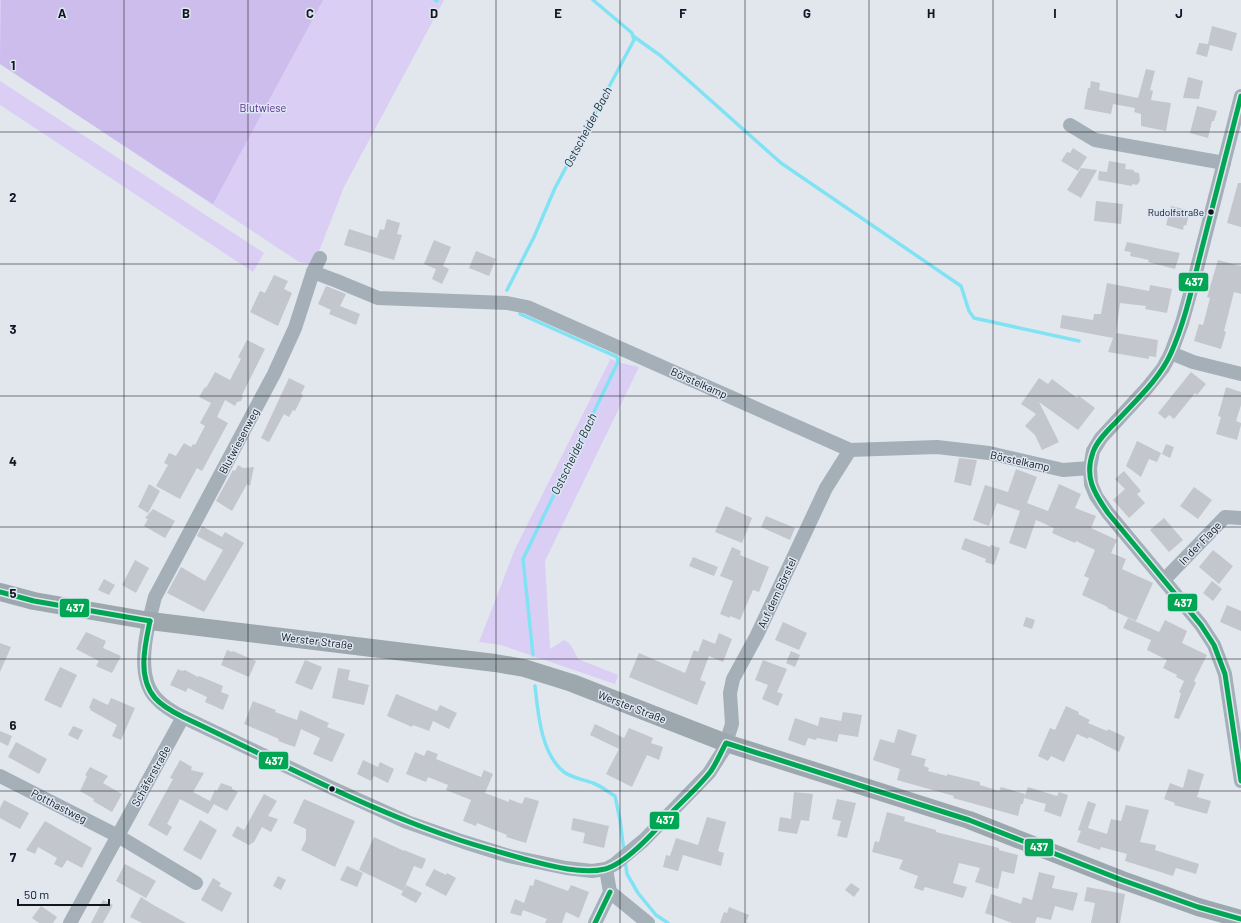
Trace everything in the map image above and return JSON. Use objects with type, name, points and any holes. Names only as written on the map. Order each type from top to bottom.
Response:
[{"type":"main road","name":"Werster Straße","points":[[0,592],[34,601],[150,621],[495,663],[524,668],[572,683],[726,743],[969,820],[1122,880],[1198,907],[1241,919]]},
{"type":"street","points":[[1241,96],[1195,276],[1182,323],[1171,353],[1163,368],[1101,438],[1093,451],[1090,468],[1091,484],[1096,496],[1108,513],[1201,625],[1211,640],[1225,674],[1239,753],[1241,781]]},
{"type":"street","points":[[1070,125],[1096,140],[1224,162]]},
{"type":"street","name":"Blutwiesenweg","points":[[320,258],[313,272],[294,328],[274,374],[155,597],[150,621],[144,667],[146,680],[155,698],[183,717],[407,822],[509,856],[566,868],[592,870],[610,866]]},
{"type":"street","name":"Börstelkamp","points":[[313,272],[378,298],[507,303],[527,307],[850,450],[937,447],[989,454],[1064,470],[1090,468]]},
{"type":"street","points":[[1171,353],[1193,362],[1241,374]]},
{"type":"street","name":"Auf dem Börstel","points":[[610,866],[633,851],[709,773],[726,743],[732,724],[730,693],[733,679],[757,636],[826,488],[850,450]]},
{"type":"street","name":"In der Flage","points":[[1164,580],[1225,517],[1241,518]]},
{"type":"street","name":"Schäferstraße","points":[[70,923],[183,717]]},
{"type":"street","name":"Potthastweg","points":[[0,776],[118,836]]},
{"type":"street","points":[[118,836],[196,883]]},
{"type":"street","points":[[595,923],[610,892],[610,866]]},
{"type":"street","points":[[610,892],[648,923]]},
{"type":"street","points":[[1240,923],[1241,919]]},
{"type":"green space","name":"Blutwiese","points":[[0,0],[444,0],[344,187],[314,264],[299,262],[0,64]]},
{"type":"green space","points":[[1,0],[323,0],[213,204],[0,64]]},
{"type":"green space","points":[[0,81],[264,253],[253,272],[0,105]]},
{"type":"green space","points":[[608,358],[639,367],[545,561],[550,649],[564,640],[567,641],[578,659],[618,675],[615,684],[501,645],[479,642],[515,549],[610,360]]},
{"type":"building","points":[[1212,26],[1237,33],[1232,51],[1210,45],[1207,57],[1196,54],[1199,43],[1208,44]]},
{"type":"building","points":[[1146,69],[1155,71],[1150,90],[1153,91],[1151,100],[1171,103],[1166,131],[1141,126],[1141,114],[1134,112],[1135,108],[1113,104],[1111,114],[1084,109],[1088,88],[1090,88],[1091,81],[1100,83],[1099,90],[1138,98]]},
{"type":"building","points":[[1188,77],[1203,81],[1199,99],[1183,98]]},
{"type":"building","points":[[1197,106],[1217,111],[1214,121],[1212,121],[1208,138],[1190,133]]},
{"type":"building","points":[[1073,148],[1087,157],[1078,171],[1061,161],[1067,152],[1070,153]]},
{"type":"building","points":[[1109,161],[1126,164],[1125,169],[1134,170],[1134,172],[1139,173],[1140,181],[1137,185],[1132,184],[1132,186],[1098,180],[1099,171],[1107,172]]},
{"type":"building","points":[[1081,168],[1097,170],[1081,198],[1067,190]]},
{"type":"building","points":[[1238,183],[1241,183],[1241,227],[1227,223]]},
{"type":"building","points":[[1096,201],[1123,204],[1121,224],[1094,221]]},
{"type":"building","points":[[1171,206],[1188,210],[1187,215],[1189,215],[1186,226],[1184,225],[1183,230],[1166,225]]},
{"type":"building","points":[[387,219],[400,223],[397,234],[402,235],[394,260],[344,245],[349,229],[377,238],[380,229],[384,230]]},
{"type":"building","points":[[434,240],[451,247],[443,266],[449,269],[442,284],[432,279],[436,269],[424,264]]},
{"type":"building","points":[[1127,242],[1180,253],[1175,269],[1148,262],[1149,260],[1130,256],[1131,252],[1124,251]]},
{"type":"building","points":[[476,251],[496,259],[489,276],[469,268]]},
{"type":"building","points":[[1218,260],[1241,266],[1241,294],[1234,292],[1221,349],[1194,341],[1199,324],[1203,325],[1210,298],[1207,297]]},
{"type":"building","points":[[274,275],[288,281],[284,289],[292,293],[278,326],[250,312],[260,291],[265,293]]},
{"type":"building","points":[[1107,283],[1149,291],[1150,285],[1172,289],[1167,313],[1145,309],[1146,306],[1120,303],[1116,333],[1158,340],[1156,357],[1149,356],[1149,359],[1108,352],[1113,338],[1060,328],[1062,315],[1093,320],[1094,314],[1101,314]]},
{"type":"building","points":[[326,286],[346,294],[340,306],[360,314],[356,325],[329,314],[331,310],[318,304]]},
{"type":"building","points":[[247,340],[265,349],[242,395],[243,397],[241,401],[237,402],[235,406],[225,400],[217,417],[228,423],[202,471],[197,468],[180,499],[156,486],[168,465],[164,463],[169,453],[176,456],[184,443],[191,447],[193,444],[195,445],[205,426],[200,423],[211,403],[199,397],[215,372],[230,380],[241,359],[238,357]]},
{"type":"building","points":[[1191,372],[1206,384],[1197,395],[1195,393],[1174,419],[1169,415],[1165,419],[1158,413]]},
{"type":"building","points":[[289,378],[305,386],[301,394],[303,395],[295,411],[293,410],[289,417],[284,414],[269,442],[261,438]]},
{"type":"building","points":[[1039,378],[1048,384],[1052,379],[1077,398],[1079,396],[1095,408],[1078,430],[1039,402],[1059,442],[1042,450],[1035,435],[1025,426],[1036,414],[1021,404]]},
{"type":"building","points":[[1226,387],[1241,392],[1241,405],[1236,421],[1241,423],[1241,425],[1237,440],[1216,434],[1221,417],[1218,416]]},
{"type":"building","points":[[1137,441],[1161,453],[1157,462],[1149,459],[1141,477],[1126,466]]},
{"type":"building","points":[[1166,444],[1174,447],[1170,458],[1162,454]]},
{"type":"building","points":[[959,458],[977,460],[971,486],[954,482]]},
{"type":"building","points":[[238,465],[243,468],[254,467],[250,486],[247,484],[232,511],[216,501],[233,470],[235,471]]},
{"type":"building","points":[[1016,469],[1037,477],[1027,503],[1048,511],[1059,484],[1081,494],[1075,508],[1096,516],[1091,528],[1117,540],[1111,553],[1126,559],[1122,569],[1153,583],[1136,621],[1082,595],[1089,578],[1084,576],[1095,550],[1076,541],[1075,543],[1052,533],[1054,528],[1036,520],[1026,549],[1009,543],[1020,511],[997,503],[989,526],[973,520],[985,485],[1008,492]]},
{"type":"building","points":[[1124,471],[1141,491],[1137,494],[1145,503],[1129,518],[1113,500],[1125,489],[1115,479]]},
{"type":"building","points":[[149,484],[160,491],[148,513],[138,507]]},
{"type":"building","points":[[1194,487],[1212,500],[1198,519],[1180,506]]},
{"type":"building","points":[[726,506],[752,518],[742,543],[715,532]]},
{"type":"building","points":[[153,509],[175,521],[165,538],[144,526],[148,519],[145,518]]},
{"type":"building","points":[[766,516],[795,528],[790,540],[761,527]]},
{"type":"building","points":[[1164,518],[1183,540],[1169,552],[1150,530]]},
{"type":"building","points":[[202,526],[222,537],[225,532],[244,543],[204,612],[167,593],[181,567],[205,581],[223,550],[197,536]]},
{"type":"building","points":[[965,538],[990,547],[991,545],[1000,548],[994,565],[985,562],[986,559],[961,549]]},
{"type":"building","points":[[732,547],[741,551],[740,555],[769,567],[759,592],[753,590],[740,620],[720,614],[733,581],[720,576]]},
{"type":"building","points":[[1213,550],[1233,566],[1219,584],[1199,567]]},
{"type":"building","points":[[693,557],[718,567],[714,576],[689,566]]},
{"type":"building","points":[[135,560],[149,568],[136,593],[122,585]]},
{"type":"building","points":[[104,579],[115,585],[109,595],[98,590]]},
{"type":"building","points":[[1212,581],[1222,589],[1213,601],[1203,593]]},
{"type":"building","points":[[1227,605],[1241,611],[1241,631],[1220,622]]},
{"type":"building","points":[[1026,617],[1035,620],[1032,629],[1023,626]]},
{"type":"building","points":[[1128,618],[1159,632],[1165,620],[1187,631],[1182,643],[1207,655],[1194,681],[1196,683],[1179,719],[1174,718],[1181,693],[1179,692],[1184,681],[1176,677],[1177,675],[1163,668],[1167,660],[1147,650],[1151,640],[1123,628]]},
{"type":"building","points":[[783,622],[807,633],[799,650],[775,640]]},
{"type":"building","points":[[86,632],[106,641],[103,648],[121,656],[112,673],[96,666],[99,661],[76,649]]},
{"type":"building","points":[[719,633],[732,639],[723,662],[709,656],[700,680],[706,682],[697,705],[629,677],[639,653],[685,673],[694,650],[698,652],[703,639],[715,644]]},
{"type":"building","points":[[0,643],[11,647],[0,672]]},
{"type":"building","points":[[227,650],[256,661],[249,677],[221,665]]},
{"type":"building","points":[[791,651],[800,655],[795,667],[786,663]]},
{"type":"building","points":[[305,660],[322,667],[312,690],[295,683]]},
{"type":"building","points":[[763,660],[787,669],[777,692],[783,694],[778,706],[762,699],[768,685],[755,680]]},
{"type":"building","points":[[60,667],[77,675],[61,708],[44,700]]},
{"type":"building","points":[[338,668],[350,670],[348,680],[369,685],[364,705],[332,698]]},
{"type":"building","points":[[178,669],[182,671],[185,670],[198,677],[199,676],[223,686],[221,692],[229,695],[223,710],[205,702],[207,697],[188,688],[186,692],[170,685]]},
{"type":"building","points":[[396,694],[437,711],[440,705],[457,713],[449,729],[433,721],[429,731],[413,725],[412,727],[387,716]]},
{"type":"building","points":[[93,698],[108,705],[111,698],[135,708],[121,740],[112,736],[117,725],[90,710],[91,709],[89,708]]},
{"type":"building","points":[[253,701],[276,710],[275,712],[297,720],[300,710],[329,723],[327,727],[345,734],[332,762],[313,754],[320,738],[301,729],[295,747],[278,741],[279,739],[244,724]]},
{"type":"building","points":[[1066,706],[1079,712],[1078,714],[1090,720],[1088,723],[1107,731],[1108,729],[1125,737],[1119,752],[1089,737],[1088,739],[1077,734],[1064,762],[1051,756],[1048,761],[1038,756],[1050,728],[1055,730]]},
{"type":"building","points":[[843,712],[862,715],[858,737],[839,734],[837,742],[817,738],[816,740],[808,738],[805,746],[788,740],[795,718],[818,726],[820,717],[841,721]]},
{"type":"building","points":[[595,724],[624,738],[629,728],[653,738],[651,743],[663,747],[659,760],[647,755],[632,787],[606,774],[619,749],[590,735]]},
{"type":"building","points":[[73,726],[83,730],[78,740],[68,735]]},
{"type":"building","points":[[898,729],[917,735],[911,755],[926,759],[924,766],[929,768],[928,771],[980,782],[980,785],[999,791],[1001,787],[1025,794],[1018,816],[953,798],[954,796],[897,780],[900,769],[873,760],[880,739],[894,743]]},
{"type":"building","points":[[0,731],[12,736],[8,746],[0,742]]},
{"type":"building","points":[[16,742],[47,759],[39,774],[8,757]]},
{"type":"building","points":[[427,750],[438,754],[436,759],[481,777],[484,770],[493,774],[485,793],[509,802],[509,799],[522,804],[525,797],[539,801],[526,843],[506,837],[507,835],[477,823],[476,826],[463,821],[471,800],[446,790],[448,785],[428,777],[426,782],[406,774],[415,752],[424,756]]},
{"type":"building","points":[[180,760],[192,767],[191,770],[204,773],[193,792],[210,801],[215,790],[217,791],[221,783],[232,787],[232,789],[238,792],[227,811],[214,804],[208,814],[180,799],[167,824],[172,827],[167,836],[148,825],[173,779],[170,778]]},
{"type":"building","points":[[363,760],[378,767],[380,762],[394,769],[388,783],[374,776],[371,781],[357,774]]},
{"type":"building","points":[[90,767],[108,776],[103,783],[122,794],[112,812],[93,801],[94,799],[80,791],[87,776],[85,775]]},
{"type":"building","points":[[1188,769],[1204,774],[1197,797],[1211,801],[1207,814],[1174,805],[1175,803],[1164,799],[1170,783],[1183,788]]},
{"type":"building","points":[[1028,787],[1057,796],[1059,792],[1068,795],[1061,817],[1044,811],[1046,804],[1024,798]]},
{"type":"building","points":[[794,792],[813,794],[809,821],[801,820],[797,834],[778,831],[780,817],[791,819]]},
{"type":"building","points":[[264,794],[277,801],[268,816],[278,819],[271,832],[262,827],[254,842],[249,845],[232,836],[237,826],[244,830]]},
{"type":"building","points":[[304,799],[355,821],[335,867],[301,850],[306,840],[306,829],[293,823]]},
{"type":"building","points":[[837,799],[856,803],[847,838],[837,836],[841,821],[832,819]]},
{"type":"building","points":[[4,800],[29,813],[20,829],[0,818],[0,808]]},
{"type":"building","points":[[1088,801],[1096,804],[1088,828],[1107,834],[1111,819],[1121,821],[1126,805],[1149,810],[1140,842],[1156,845],[1155,850],[1199,864],[1196,874],[1176,868],[1173,876],[1125,861],[1127,854],[1101,847],[1100,850],[1077,842],[1081,831],[1078,830]]},
{"type":"building","points":[[887,812],[905,817],[904,821],[936,830],[936,832],[999,848],[999,850],[1018,855],[1014,874],[1002,871],[998,889],[975,882],[980,868],[959,863],[953,883],[967,887],[963,898],[925,887],[923,891],[914,888],[918,876],[899,869],[903,860],[872,852],[875,841],[879,842]]},
{"type":"building","points":[[707,817],[726,822],[718,851],[724,853],[721,866],[683,855],[678,871],[663,867],[666,855],[670,856],[676,838],[698,845]]},
{"type":"building","points":[[573,818],[609,826],[604,848],[583,843],[585,833],[571,830]]},
{"type":"building","points":[[200,820],[217,830],[201,860],[183,850]]},
{"type":"building","points":[[45,821],[92,848],[82,868],[67,860],[62,868],[54,864],[57,858],[38,847],[35,854],[26,850]]},
{"type":"building","points":[[374,837],[404,851],[426,859],[422,869],[414,866],[403,891],[359,870]]},
{"type":"building","points":[[125,864],[156,881],[146,898],[116,881]]},
{"type":"building","points":[[347,866],[363,873],[357,887],[340,880]]},
{"type":"building","points":[[434,869],[446,875],[447,873],[456,878],[446,896],[425,885]]},
{"type":"building","points":[[1039,872],[1055,876],[1052,888],[1078,893],[1073,911],[1055,906],[1051,920],[1037,917],[1035,923],[1012,923],[985,913],[991,894],[1021,904],[1023,897],[1032,900]]},
{"type":"building","points":[[278,876],[286,880],[281,890],[273,886]]},
{"type":"building","points":[[213,878],[221,883],[219,886],[232,893],[222,912],[201,900]]},
{"type":"building","points":[[535,879],[568,891],[571,885],[589,892],[579,918],[566,912],[562,923],[545,923],[547,919],[523,910],[521,916],[510,913],[515,899],[524,903],[530,885],[533,886]]},
{"type":"building","points":[[851,883],[860,889],[854,897],[845,890]]},
{"type":"building","points":[[406,885],[422,893],[416,903],[401,895]]},
{"type":"building","points":[[1087,887],[1125,894],[1120,923],[1091,923],[1095,903],[1084,901]]},
{"type":"building","points":[[141,897],[186,923],[142,923],[130,917]]},
{"type":"building","points":[[103,900],[113,905],[103,923],[91,923]]},
{"type":"building","points":[[41,906],[57,917],[53,923],[39,923],[32,918]]},
{"type":"building","points":[[729,907],[749,915],[746,922],[749,923],[720,923],[724,912],[727,913]]},
{"type":"waterway","name":"Ostscheider Bach","points":[[507,290],[534,237],[555,188],[634,40],[632,33],[593,0]]},
{"type":"waterway","points":[[633,36],[661,56],[781,163],[961,286],[969,311],[974,318],[1079,341]]},
{"type":"waterway","name":"Ostscheider Bach","points":[[520,314],[617,357],[618,362],[523,559],[533,655]]},
{"type":"waterway","name":"Ostscheider Bach","points":[[535,686],[539,720],[550,755],[556,764],[567,774],[596,784],[615,796],[624,852]]},
{"type":"waterway","name":"Ostscheider Bach","points":[[625,860],[627,874],[638,893],[656,915],[668,923]]},
{"type":"transit line","name":"437","points":[[1241,96],[1189,301],[1171,353],[1166,363],[1153,381],[1097,444],[1090,461],[1090,477],[1098,499],[1201,625],[1214,645],[1225,674],[1241,781]]},
{"type":"transit line","name":"437","points":[[0,592],[34,601],[150,621]]},
{"type":"transit line","name":"437","points":[[150,621],[146,640],[144,671],[149,690],[155,698],[168,709],[311,779],[409,822],[452,838],[524,859],[543,864],[585,871],[596,871],[614,865],[624,859],[643,843],[703,781],[713,768],[726,743],[969,820],[1122,880],[1198,907],[1241,919]]},
{"type":"transit line","name":"437","points":[[595,923],[610,892]]},
{"type":"place","name":"Rudolfstraße","points":[[1211,212]]}]
